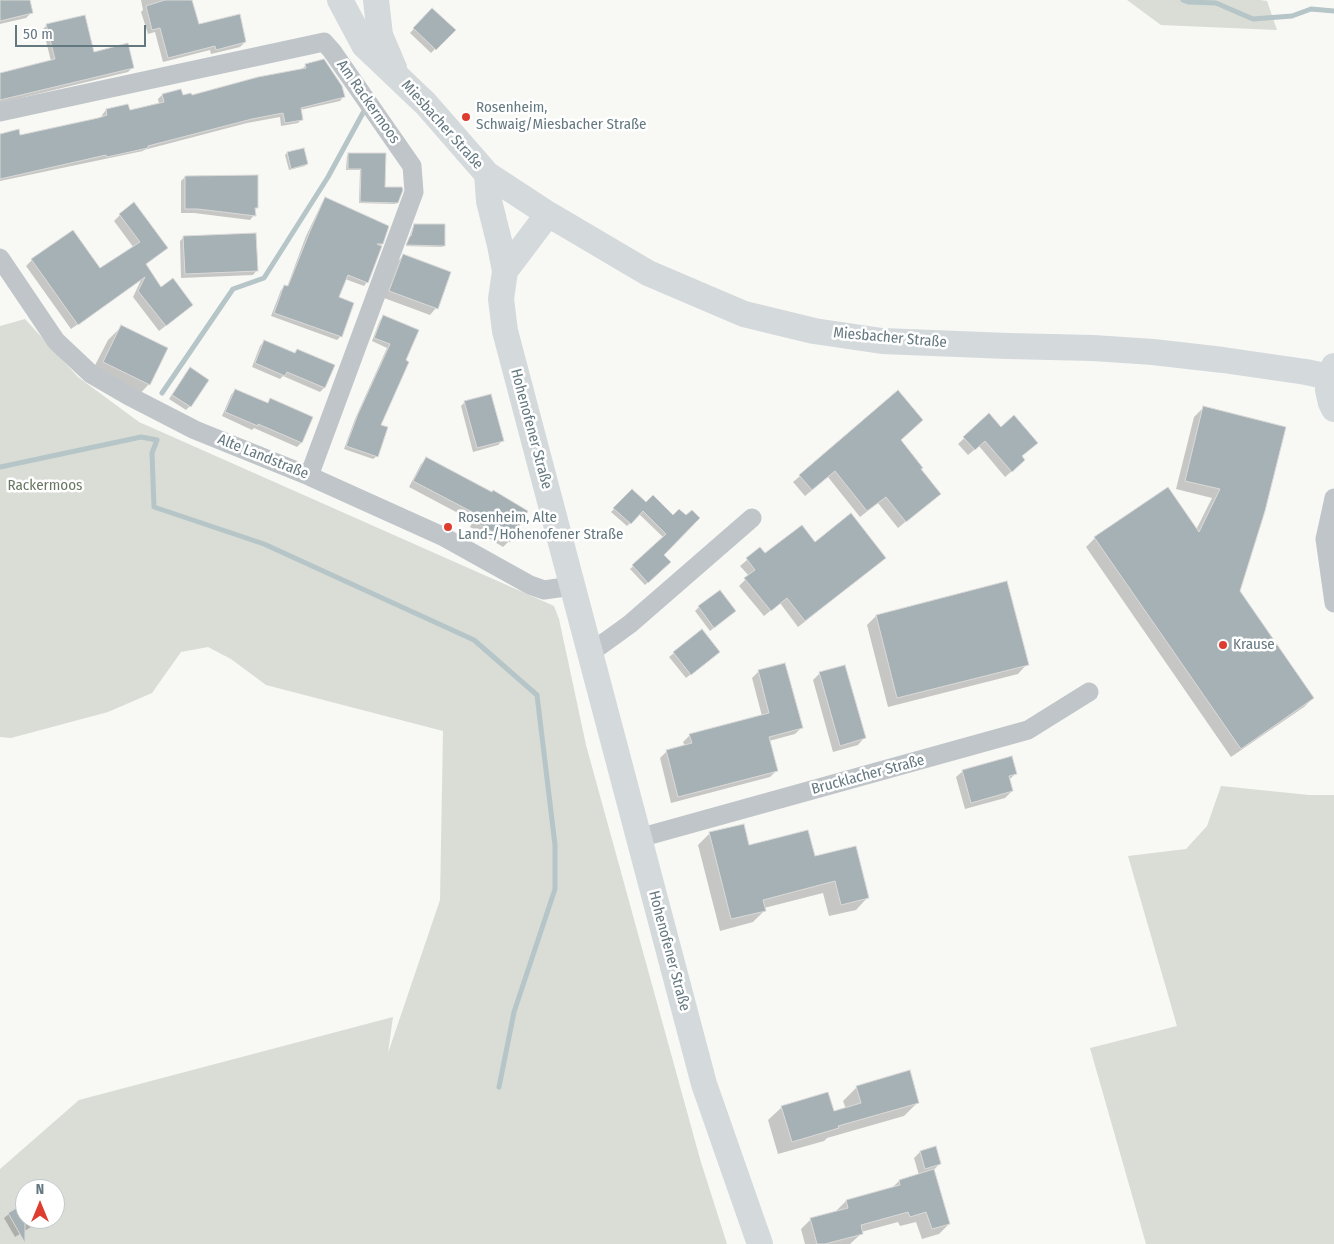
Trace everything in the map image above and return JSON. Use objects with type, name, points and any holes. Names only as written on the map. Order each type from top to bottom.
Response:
[{"type":"main road","name":"Miesbacher Straße","points":[[340,0],[364,45],[426,104],[487,174],[548,214],[648,273],[744,314],[814,331],[882,341],[1093,348],[1153,352],[1306,372],[1332,372]]},
{"type":"main road","name":"Miesbacher Straße","points":[[376,0],[380,35],[397,76]]},
{"type":"main road","name":"Miesbacher Straße","points":[[487,174],[489,201],[505,272]]},
{"type":"main road","name":"Hohenofener Straße","points":[[548,214],[505,272],[501,299],[505,331],[704,1084],[760,1244]]},
{"type":"main road","points":[[1332,372],[1328,390],[1334,409]]},
{"type":"street","name":"Am Rackermoos","points":[[0,112],[324,42],[332,51],[412,166],[414,192],[309,476]]},
{"type":"street","name":"Alte Landstraße","points":[[0,258],[56,341],[91,374],[129,396],[195,430],[309,476],[442,536],[530,585],[544,590],[572,586]]},
{"type":"street","points":[[1334,498],[1325,539],[1334,603]]},
{"type":"street","points":[[590,654],[630,624],[752,518]]},
{"type":"street","name":"Brucklacher Straße","points":[[639,838],[1028,730],[1089,692]]},
{"type":"green space","points":[[1127,0],[1267,1],[1277,30],[1161,25]]},
{"type":"green space","name":"Rackermoos","points":[[25,319],[78,377],[139,422],[554,606],[559,619],[586,745],[700,1159],[727,1244],[0,1244],[0,1169],[79,1100],[393,1017],[388,1053],[440,900],[443,731],[266,685],[231,659],[208,647],[181,652],[152,693],[108,712],[11,738],[0,737],[0,326]]},
{"type":"green space","points":[[1221,786],[1309,795],[1334,795],[1334,1244],[1146,1244],[1090,1048],[1177,1026],[1128,856],[1186,849],[1207,826]]},
{"type":"building","points":[[0,0],[30,0],[33,13],[0,21]]},
{"type":"building","points":[[165,0],[192,0],[199,24],[240,14],[246,42],[216,50],[215,46],[168,58],[160,28],[152,30],[146,6]]},
{"type":"building","points":[[432,8],[456,30],[436,50],[413,28]]},
{"type":"building","points":[[85,15],[94,52],[128,43],[134,68],[0,100],[0,73],[55,59],[46,24]]},
{"type":"building","points":[[324,59],[342,86],[345,97],[301,108],[303,120],[285,123],[283,113],[252,119],[148,146],[148,148],[107,157],[106,155],[0,179],[0,134],[19,129],[20,135],[98,118],[107,115],[106,109],[128,104],[130,110],[164,102],[162,94],[181,89],[183,95],[191,93],[192,95],[258,77],[306,68],[305,64]]},
{"type":"building","points":[[304,148],[308,164],[291,169],[287,152]]},
{"type":"building","points":[[348,153],[386,153],[385,187],[402,187],[403,190],[398,203],[360,202],[361,169],[348,169]]},
{"type":"building","points":[[258,175],[258,208],[255,208],[256,216],[185,209],[185,176]]},
{"type":"building","points":[[325,197],[389,226],[383,244],[377,244],[382,246],[368,283],[348,275],[339,297],[354,303],[342,337],[274,313],[284,285],[288,286]]},
{"type":"building","points":[[134,202],[168,248],[146,264],[161,287],[173,278],[193,305],[166,326],[138,291],[145,277],[78,325],[31,259],[73,230],[100,268],[140,242],[119,214]]},
{"type":"building","points":[[414,224],[445,224],[445,246],[406,245]]},
{"type":"building","points":[[256,233],[258,271],[185,274],[183,236]]},
{"type":"building","points":[[403,254],[451,272],[438,309],[389,291]]},
{"type":"building","points":[[383,315],[419,330],[406,360],[409,362],[381,425],[388,427],[378,457],[346,446],[358,414],[390,344],[374,338]]},
{"type":"building","points":[[121,325],[168,348],[150,385],[103,362]]},
{"type":"building","points":[[264,340],[295,353],[297,349],[335,365],[325,388],[287,372],[285,376],[255,363]]},
{"type":"building","points":[[190,367],[209,380],[191,407],[172,395]]},
{"type":"building","points":[[235,389],[268,403],[270,398],[313,417],[302,443],[225,412]]},
{"type":"building","points":[[898,390],[923,420],[901,440],[941,494],[906,522],[886,497],[867,511],[835,471],[812,490],[799,475]]},
{"type":"building","points":[[491,394],[504,441],[477,448],[464,401]]},
{"type":"building","name":"Krause","points":[[1203,406],[1286,427],[1265,511],[1240,591],[1314,698],[1241,749],[1094,537],[1168,487],[1199,532],[1220,489],[1185,481]]},
{"type":"building","points":[[989,413],[1001,427],[1014,415],[1038,443],[1022,456],[1025,460],[1012,472],[985,441],[975,450],[963,437]]},
{"type":"building","points":[[426,457],[492,492],[493,490],[528,511],[510,542],[474,521],[478,515],[413,481]]},
{"type":"building","points":[[632,489],[646,502],[653,495],[673,515],[679,509],[686,515],[692,510],[700,518],[664,555],[671,562],[648,583],[632,565],[666,534],[643,511],[631,524],[613,508]]},
{"type":"building","points":[[851,513],[886,558],[805,621],[787,598],[771,611],[744,578],[755,570],[746,558],[760,547],[765,553],[802,525],[815,542]]},
{"type":"building","points":[[1007,581],[1029,665],[897,698],[876,615]]},
{"type":"building","points":[[720,590],[736,611],[714,628],[698,606]]},
{"type":"building","points":[[702,629],[720,652],[691,675],[673,652]]},
{"type":"building","points":[[785,663],[803,728],[769,737],[778,771],[678,797],[666,750],[692,743],[689,734],[769,713],[758,670]]},
{"type":"building","points":[[845,665],[866,738],[840,746],[819,672]]},
{"type":"building","points":[[1012,756],[1017,774],[1009,776],[1013,791],[971,803],[962,770]]},
{"type":"building","points":[[744,824],[749,845],[808,830],[815,856],[856,846],[869,898],[841,905],[835,881],[763,900],[766,911],[731,919],[709,832]]},
{"type":"building","points":[[910,1070],[919,1103],[838,1126],[839,1128],[792,1142],[781,1106],[828,1092],[834,1111],[861,1103],[856,1086]]},
{"type":"building","points":[[936,1146],[941,1164],[925,1169],[920,1151]]},
{"type":"building","points":[[934,1169],[950,1224],[932,1229],[926,1212],[910,1217],[908,1212],[861,1225],[863,1234],[825,1244],[817,1244],[810,1218],[848,1208],[846,1200],[900,1185],[899,1180]]},
{"type":"building","points":[[15,1209],[15,1225],[8,1213]]},
{"type":"building","points":[[17,1229],[25,1229],[25,1243]]},
{"type":"waterway","points":[[1183,0],[1188,2],[1216,3],[1253,19],[1292,16],[1311,9],[1334,11]]},
{"type":"waterway","points":[[162,393],[233,289],[264,278],[328,177],[364,111]]},
{"type":"waterway","points":[[0,467],[141,437],[157,440],[152,453],[154,507],[264,544],[474,640],[537,695],[555,845],[555,889],[514,1012],[499,1087]]},
{"type":"place","name":"Rosenheim, Schwaig/Miesbacher Straße","points":[[466,117]]},
{"type":"place","name":"Rosenheim, Alte Land-/Hohenofener Straße","points":[[448,527]]},
{"type":"place","name":"Krause","points":[[1223,645]]}]
